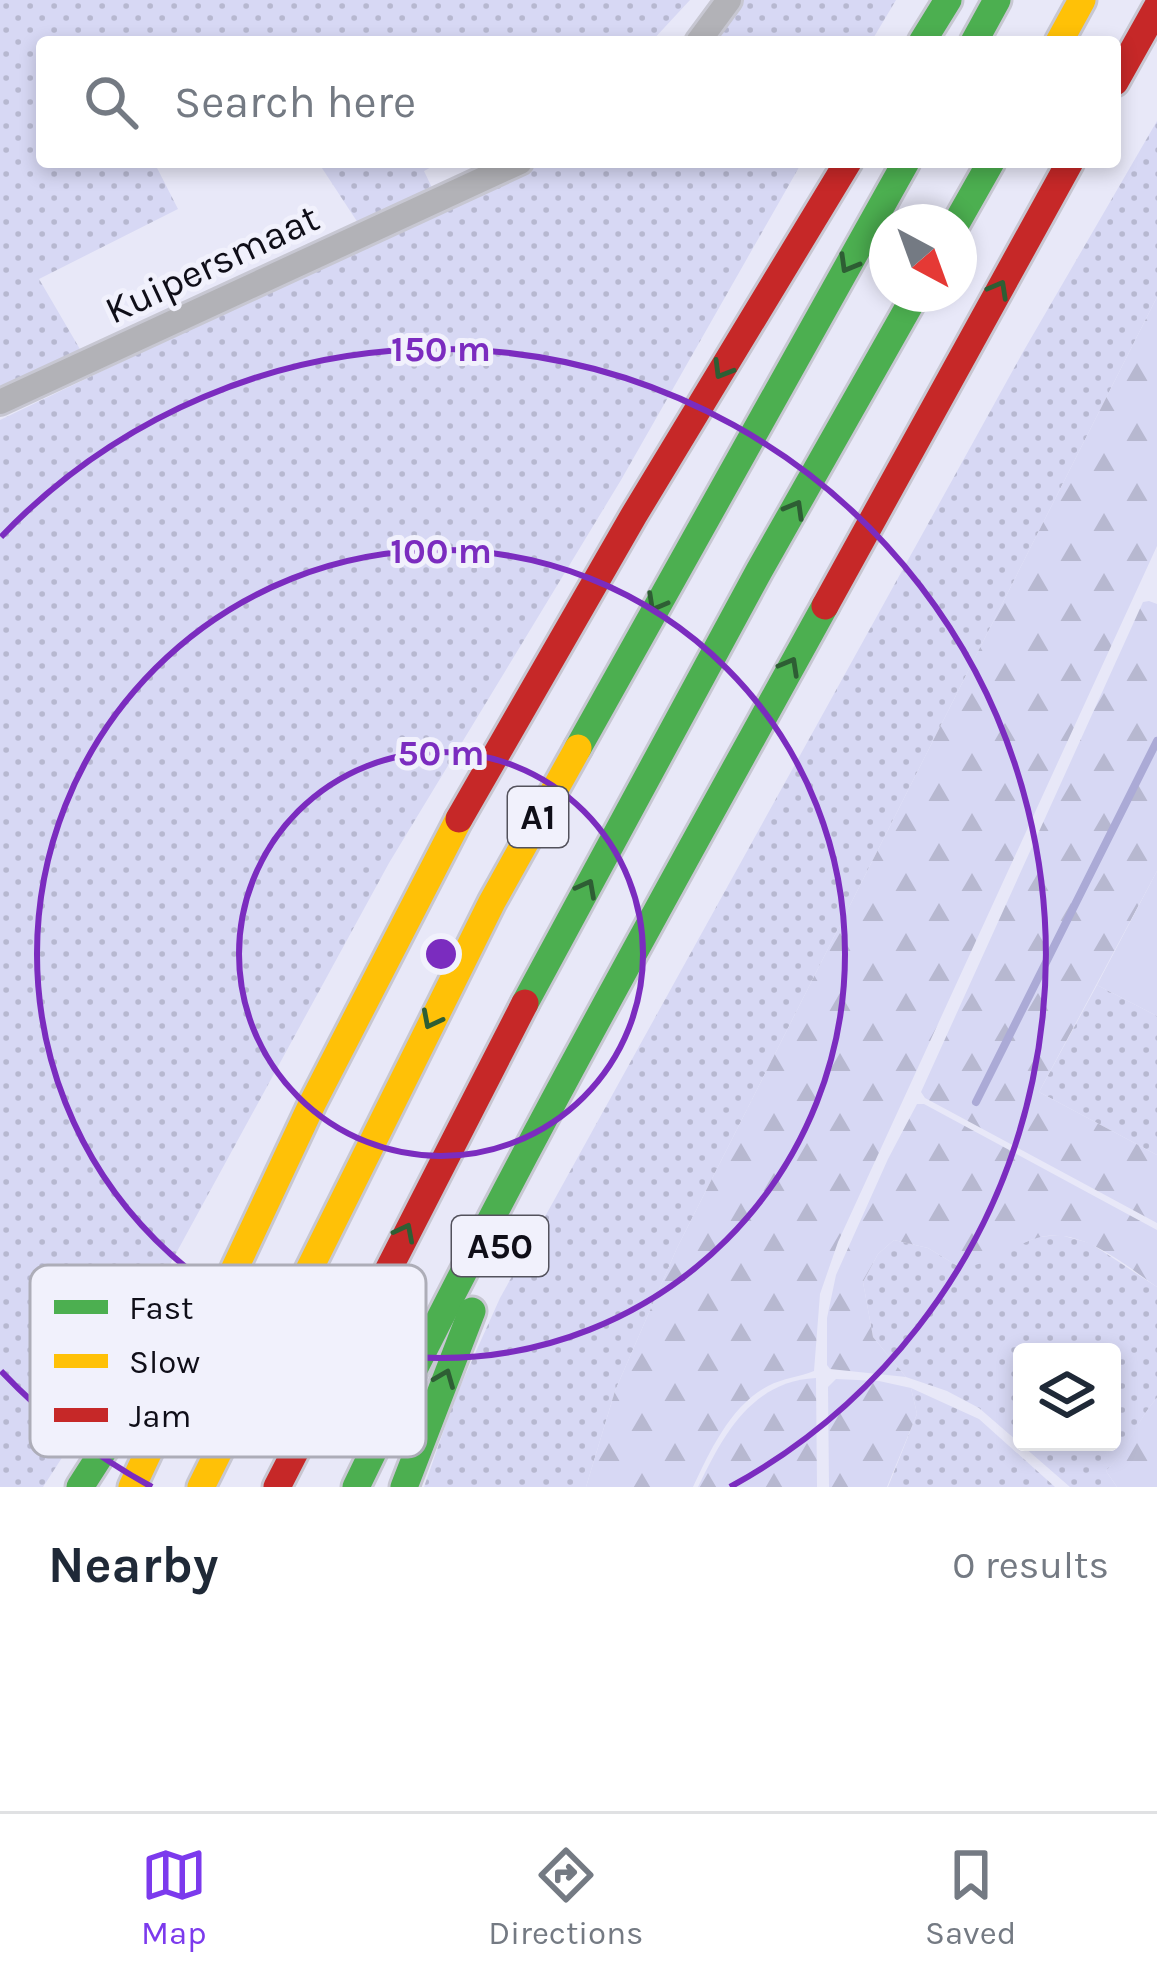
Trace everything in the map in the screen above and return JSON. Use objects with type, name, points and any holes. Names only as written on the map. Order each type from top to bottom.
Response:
[{"type":"highway","points":[[926,36],[949,0]]},
{"type":"highway","points":[[977,36],[998,0]]},
{"type":"highway","points":[[1062,36],[1082,0]]},
{"type":"highway","points":[[1121,71],[1157,7]]},
{"type":"highway","name":"A1","points":[[235,1265],[323,1077],[520,711],[844,168]]},
{"type":"highway","name":"A1","points":[[311,1265],[492,902],[903,168]]},
{"type":"highway","points":[[967,204],[988,168]]},
{"type":"highway","points":[[426,1342],[733,769],[1067,168]]},
{"type":"highway","name":"A1","points":[[390,1265],[496,1056],[759,571],[906,312]]},
{"type":"highway","name":"A50","points":[[426,1431],[491,1264],[605,1008]]},
{"type":"highway","name":"A1","points":[[209,1265],[323,1077]]},
{"type":"highway","name":"A1","points":[[80,1487],[99,1457]]},
{"type":"highway","name":"A1","points":[[132,1487],[146,1457]]},
{"type":"highway","name":"A1","points":[[201,1487],[216,1457]]},
{"type":"highway","name":"A1","points":[[277,1487],[292,1457]]},
{"type":"highway","points":[[356,1487],[370,1457]]},
{"type":"highway","name":"A50","points":[[404,1487],[416,1457]]},
{"type":"street","points":[[702,36],[729,0]]},
{"type":"street","name":"Kuipersmaat","points":[[0,402],[507,168]]},
{"type":"green space","points":[[0,0],[690,0],[657,36],[36,36],[36,168],[157,168],[178,209],[39,279],[84,356],[0,394]]},
{"type":"green space","points":[[737,0],[896,0],[875,36],[710,36]]},
{"type":"green space","points":[[1157,121],[1157,297],[677,1248],[615,1391],[586,1487],[424,1487],[455,1398],[500,1298],[1023,352]]},
{"type":"green space","points":[[322,168],[430,168],[424,171],[434,192],[360,226]]},
{"type":"green space","points":[[525,168],[799,168],[621,480],[389,863],[170,1265],[30,1265],[30,1457],[62,1457],[43,1487],[0,1487],[0,420]]},
{"type":"green space","points":[[1157,297],[1157,546],[838,1242],[820,1294],[814,1371],[768,1386],[743,1405],[723,1430],[693,1487],[586,1487],[615,1391],[677,1248]]},
{"type":"green space","points":[[1143,602],[1157,604],[1157,871],[1039,1092],[1157,1155],[1157,1223],[921,1092]]},
{"type":"green space","points":[[1157,871],[1157,1016],[1097,985]]},
{"type":"green space","points":[[1097,985],[1157,1016],[1157,1155],[1039,1092]]},
{"type":"green space","points":[[917,1104],[1157,1230],[1157,1287],[1098,1248],[1065,1236],[1031,1240],[961,1268],[928,1248],[894,1240],[878,1254],[863,1282],[873,1337],[906,1377],[830,1369],[827,1318],[836,1275]]},
{"type":"green space","points":[[1060,1235],[1090,1243],[1157,1287],[1157,1398],[1121,1454],[1106,1471],[1117,1487],[1070,1487],[1029,1451],[1121,1451],[1121,1343],[1013,1343],[1013,1438],[979,1408],[906,1377],[873,1337],[863,1282],[878,1254],[894,1240],[928,1248],[961,1268],[1038,1237]]},
{"type":"green space","points":[[816,1378],[817,1487],[698,1487],[729,1430],[757,1400],[794,1381]]},
{"type":"green space","points":[[836,1379],[911,1388],[917,1414],[887,1487],[829,1487],[828,1387]]},
{"type":"green space","points":[[911,1388],[979,1419],[1055,1487],[888,1487],[917,1414]]},
{"type":"green space","points":[[1157,1398],[1157,1487],[1117,1487],[1106,1471]]},
{"type":"waterway","points":[[976,1102],[1157,741]]},
{"type":"traffic: fast","points":[[926,36],[948,0]]},
{"type":"traffic: fast","points":[[977,36],[997,0]]},
{"type":"traffic: fast","points":[[578,748],[903,168]]},
{"type":"traffic: fast","points":[[967,204],[988,168]]},
{"type":"traffic: fast","points":[[525,1003],[906,312]]},
{"type":"traffic: fast","points":[[426,1346],[644,934],[825,606]]},
{"type":"traffic: fast","points":[[426,1430],[472,1311]]},
{"type":"traffic: fast","points":[[80,1487],[99,1457]]},
{"type":"traffic: fast","points":[[356,1487],[371,1457]]},
{"type":"traffic: fast","points":[[404,1487],[416,1457]]},
{"type":"traffic: slow","points":[[1062,36],[1082,0]]},
{"type":"traffic: slow","points":[[311,1265],[492,902],[578,748]]},
{"type":"traffic: slow","points":[[236,1265],[313,1102],[459,819]]},
{"type":"traffic: slow","points":[[132,1487],[146,1457]]},
{"type":"traffic: slow","points":[[201,1487],[216,1457]]},
{"type":"traffic: jam","points":[[1121,71],[1157,7]]},
{"type":"traffic: jam","points":[[459,819],[634,515],[844,168]]},
{"type":"traffic: jam","points":[[825,606],[1067,168]]},
{"type":"traffic: jam","points":[[391,1265],[525,1003]]},
{"type":"traffic: jam","points":[[277,1487],[292,1457]]}]
